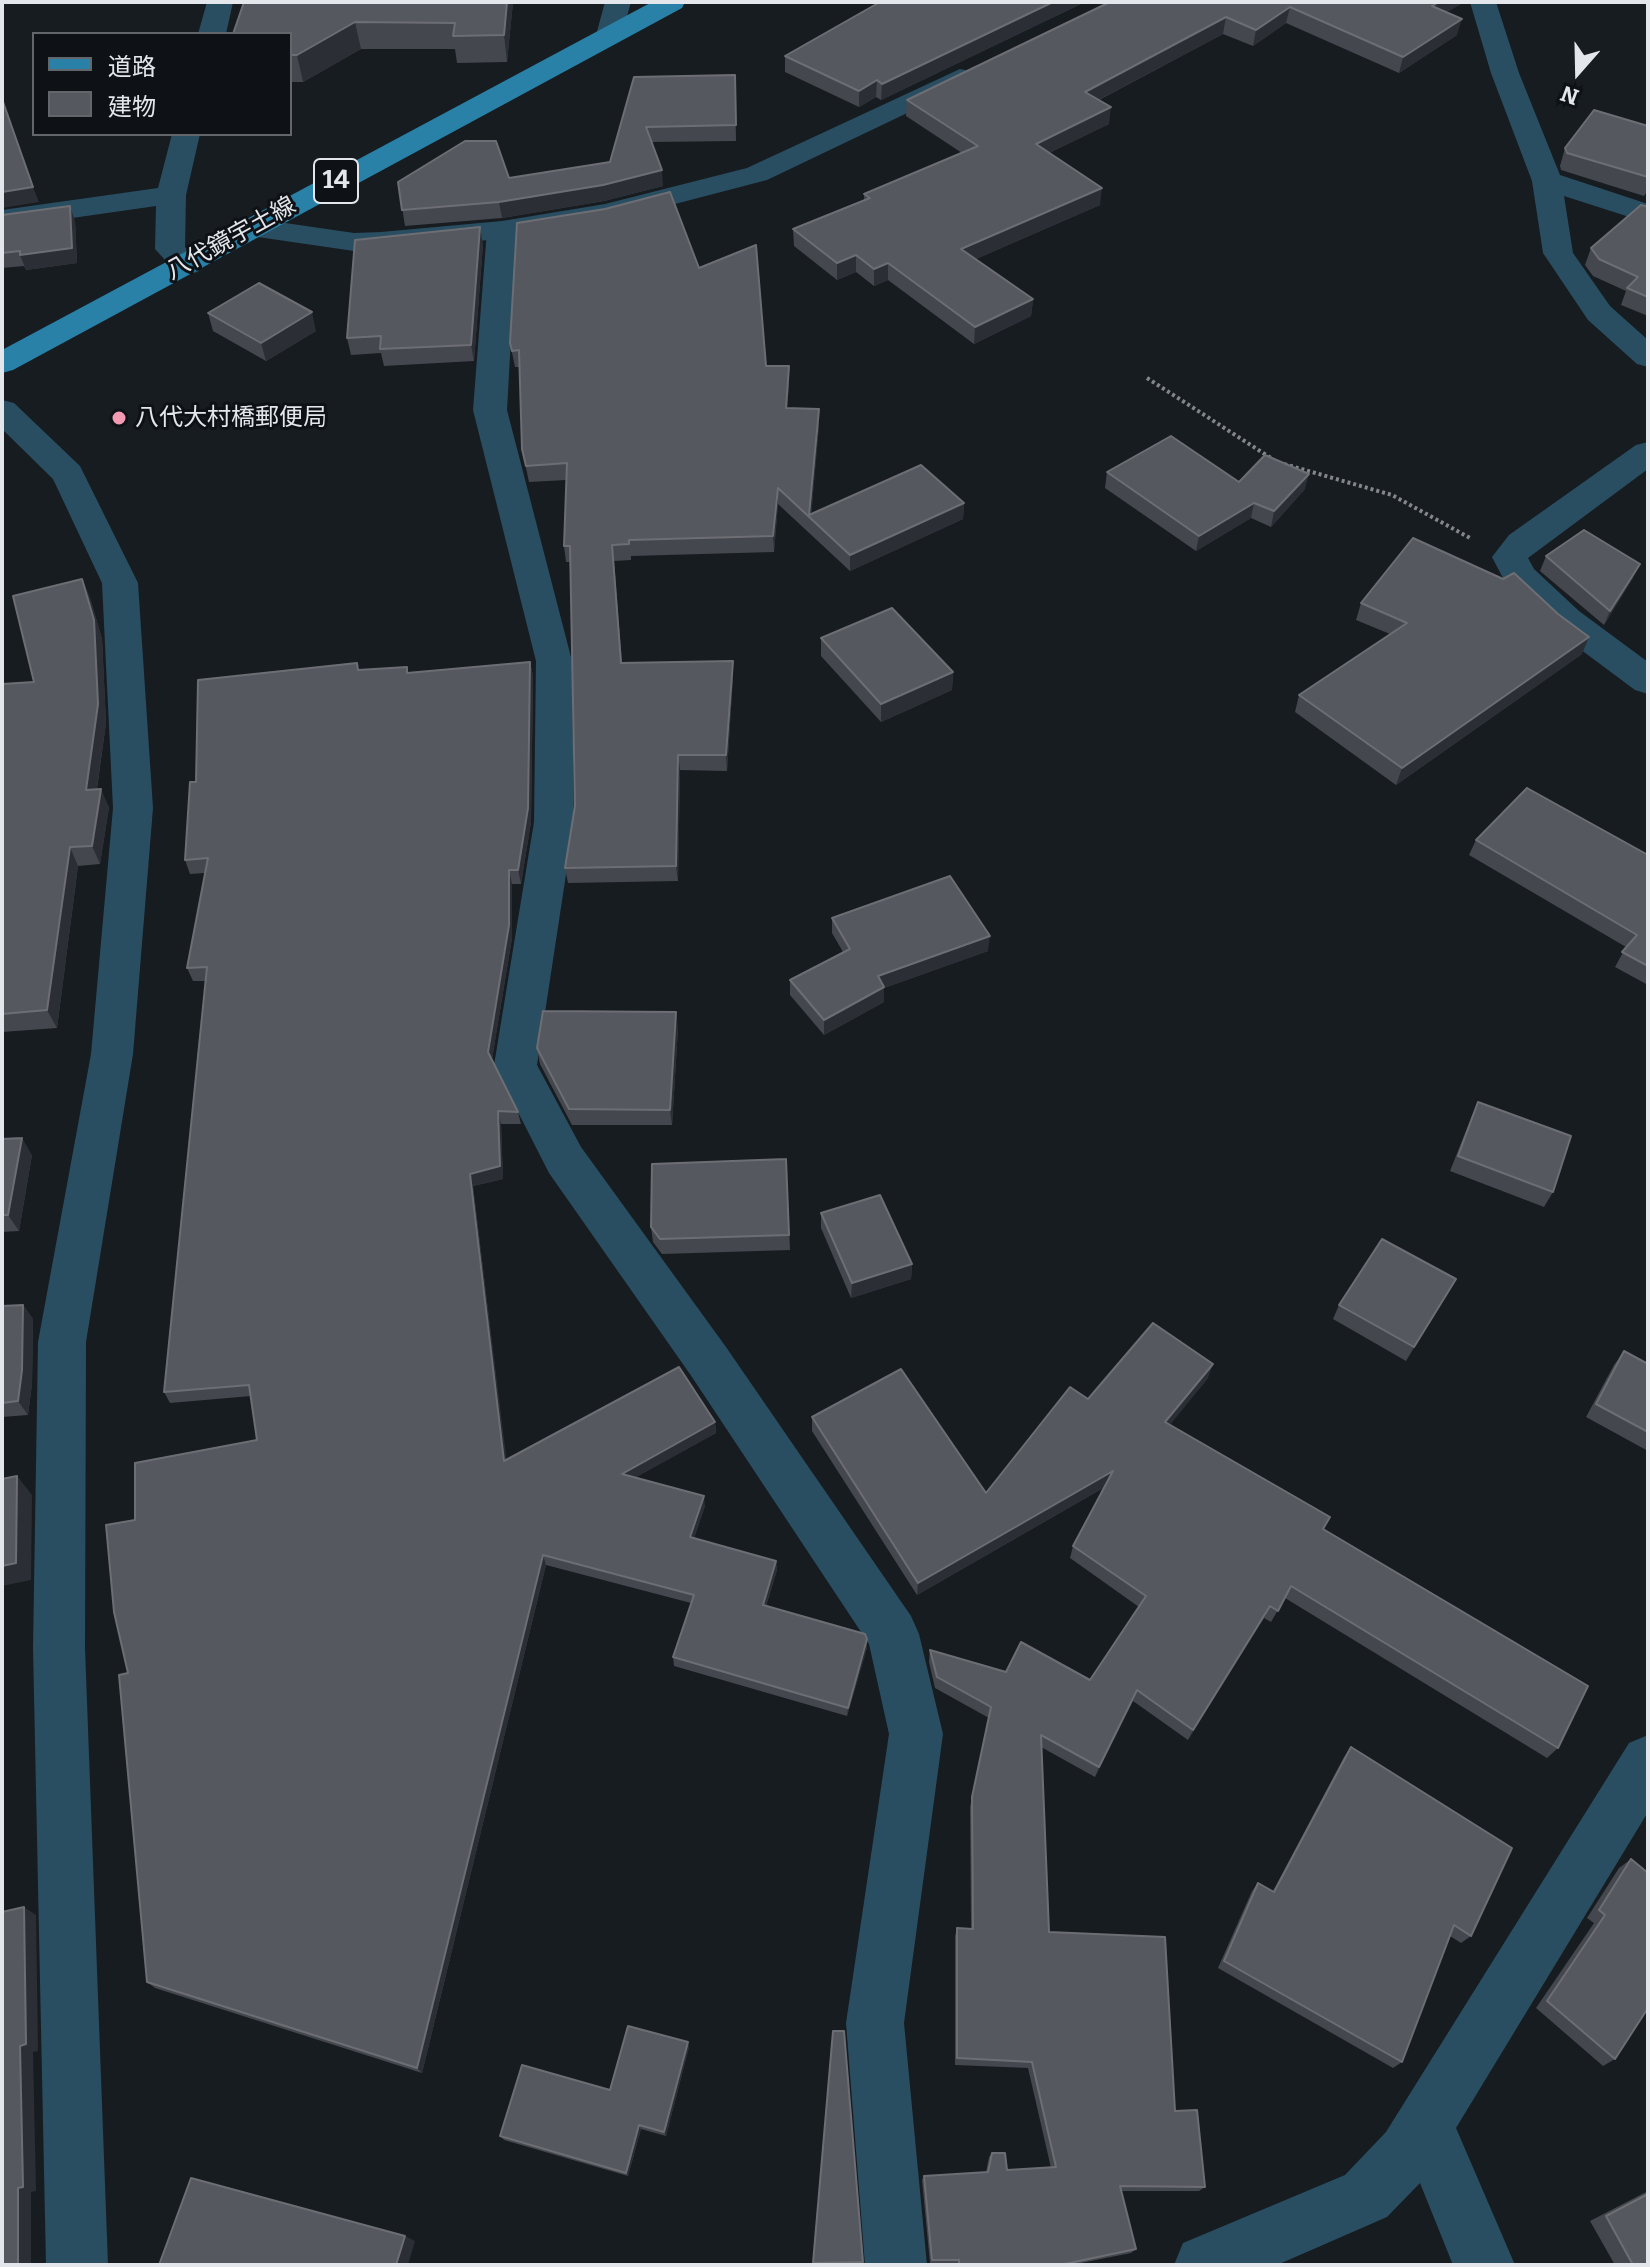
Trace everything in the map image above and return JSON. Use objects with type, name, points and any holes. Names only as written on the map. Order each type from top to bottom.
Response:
[{"type":"main road","name":"八代鏡宇土線","points":[[2,363],[672,2]]},
{"type":"street","points":[[212,32],[220,2]]},
{"type":"street","points":[[610,35],[618,2]]},
{"type":"street","points":[[1483,2],[1505,73],[1547,181],[1558,253],[1599,313],[1648,357]]},
{"type":"street","points":[[251,227],[354,242],[502,230],[606,213],[757,174],[983,66]]},
{"type":"street","points":[[186,136],[171,195],[170,249],[187,265]]},
{"type":"street","points":[[1547,181],[1648,214]]},
{"type":"street","points":[[2,219],[171,195]]},
{"type":"street","points":[[502,230],[490,410],[554,661],[554,822],[515,1065],[565,1160],[709,1362],[893,1634],[916,1734],[875,2023],[896,2265]]},
{"type":"street","points":[[2,410],[68,474],[120,583],[133,808],[112,1054],[62,1342],[59,1648],[77,2265]]},
{"type":"street","points":[[1648,453],[1521,543],[1510,557],[1519,576],[1566,620],[1648,681]]},
{"type":"street","points":[[1205,2265],[1366,2196],[1407,2153],[1648,1762]]},
{"type":"street","points":[[1425,2124],[1484,2265]]},
{"type":"path","points":[[1147,378],[1277,462],[1392,495],[1510,557]]},
{"type":"building","points":[[244,2],[507,2],[504,35],[453,36],[455,23],[355,22],[292,55],[292,32],[234,32]]},
{"type":"building","points":[[880,2],[1053,2],[882,84],[877,80],[859,91],[785,56]]},
{"type":"building","points":[[1110,2],[1439,2],[1432,6],[1462,19],[1403,57],[1290,7],[1256,30],[1226,17],[1085,92],[1111,107],[1036,144],[1102,188],[961,249],[1033,299],[975,327],[888,263],[874,269],[856,255],[837,263],[793,229],[870,198],[864,194],[978,146],[907,100]]},
{"type":"building","points":[[735,75],[736,125],[646,127],[662,170],[603,185],[499,202],[402,210],[398,182],[465,141],[496,141],[509,178],[610,162],[634,77]]},
{"type":"building","points":[[2,99],[33,187],[2,192]]},
{"type":"building","points":[[1594,110],[1648,126],[1648,177],[1567,153],[1565,148]]},
{"type":"building","points":[[670,192],[699,268],[756,245],[766,366],[789,366],[786,408],[819,409],[809,515],[921,465],[964,503],[850,555],[778,488],[773,536],[629,540],[629,544],[612,545],[621,663],[733,661],[726,755],[678,755],[676,866],[565,868],[575,806],[570,546],[564,546],[567,463],[526,466],[522,449],[519,350],[512,351],[510,343],[517,223],[605,209]]},
{"type":"building","points":[[1641,205],[1648,207],[1648,297],[1627,288],[1638,277],[1599,259],[1591,248]]},
{"type":"building","points":[[70,206],[72,248],[20,255],[20,251],[2,253],[2,215]]},
{"type":"building","points":[[480,227],[471,345],[380,349],[381,336],[347,338],[355,240]]},
{"type":"building","points":[[259,283],[312,312],[261,343],[208,313]]},
{"type":"building","points":[[1171,436],[1239,482],[1265,455],[1309,474],[1274,511],[1254,503],[1199,536],[1107,472]]},
{"type":"building","points":[[1584,530],[1640,564],[1610,611],[1546,556]]},
{"type":"building","points":[[1413,538],[1503,579],[1514,573],[1558,614],[1589,637],[1402,768],[1299,695],[1407,623],[1361,603]]},
{"type":"building","points":[[82,579],[94,620],[98,704],[86,790],[101,789],[92,846],[70,847],[47,1010],[2,1014],[2,684],[34,682],[13,596]]},
{"type":"building","points":[[892,608],[953,672],[881,704],[821,638]]},
{"type":"building","points":[[530,662],[528,808],[518,870],[509,870],[509,925],[488,1052],[518,1112],[498,1111],[500,1166],[470,1174],[504,1461],[679,1367],[715,1422],[622,1474],[704,1496],[690,1537],[776,1561],[763,1605],[865,1634],[867,1639],[848,1708],[673,1657],[694,1595],[543,1555],[417,2068],[147,1982],[119,1675],[128,1673],[114,1612],[106,1525],[135,1520],[135,1463],[257,1440],[249,1385],[164,1392],[207,967],[187,968],[208,858],[185,860],[190,782],[196,782],[198,680],[357,663],[358,670],[407,667],[407,673]]},
{"type":"building","points":[[1527,788],[1648,855],[1648,966],[1622,952],[1637,935],[1476,840]]},
{"type":"building","points":[[950,876],[990,936],[878,976],[884,987],[824,1020],[790,980],[850,949],[832,918]]},
{"type":"building","points":[[543,1011],[676,1012],[670,1110],[569,1109],[537,1048]]},
{"type":"building","points":[[1478,1102],[1571,1136],[1553,1192],[1458,1156]]},
{"type":"building","points":[[22,1138],[8,1215],[2,1215],[2,1139]]},
{"type":"building","points":[[786,1159],[789,1235],[660,1239],[651,1227],[652,1164]]},
{"type":"building","points":[[880,1195],[912,1264],[852,1283],[821,1213]]},
{"type":"building","points":[[1382,1239],[1456,1279],[1414,1347],[1339,1305]]},
{"type":"building","points":[[23,1305],[18,1401],[2,1403],[2,1306]]},
{"type":"building","points":[[1153,1323],[1213,1364],[1165,1422],[1330,1517],[1323,1529],[1588,1686],[1558,1748],[1291,1586],[1278,1611],[1270,1606],[1193,1730],[1137,1690],[1099,1767],[1041,1735],[1049,1932],[1165,1937],[1175,2111],[1197,2110],[1205,2187],[1120,2186],[1136,2249],[1060,2265],[959,2265],[959,2260],[932,2260],[924,2176],[988,2172],[992,2153],[1005,2153],[1007,2170],[1056,2167],[1032,2062],[957,2058],[957,1928],[973,1929],[972,1797],[991,1707],[937,1677],[930,1650],[1006,1672],[1021,1642],[1090,1680],[1146,1596],[1073,1546],[1113,1471],[918,1583],[812,1417],[901,1369],[986,1493],[1070,1387],[1088,1399]]},
{"type":"building","points":[[1624,1351],[1648,1364],[1648,1432],[1596,1404]]},
{"type":"building","points":[[17,1476],[16,1563],[2,1566],[2,1479]]},
{"type":"building","points":[[1351,1747],[1512,1848],[1471,1936],[1454,1925],[1402,2062],[1224,1961],[1258,1883],[1274,1892]]},
{"type":"building","points":[[1631,1859],[1648,1873],[1648,2008],[1615,2059],[1547,2001],[1605,1915],[1599,1910]]},
{"type":"building","points":[[24,1907],[26,2044],[20,2046],[23,2187],[18,2188],[18,2265],[2,2265],[2,1912]]},
{"type":"building","points":[[628,2026],[688,2042],[664,2132],[639,2125],[626,2173],[500,2136],[522,2065],[610,2090]]},
{"type":"building","points":[[833,2031],[844,2031],[863,2262],[813,2263]]},
{"type":"building","points":[[191,2178],[405,2236],[396,2265],[159,2265]]},
{"type":"building","points":[[1648,2194],[1648,2265],[1633,2265],[1606,2216]]},
{"type":"place","name":"八代大村橋郵便局","points":[[119,418]]}]
